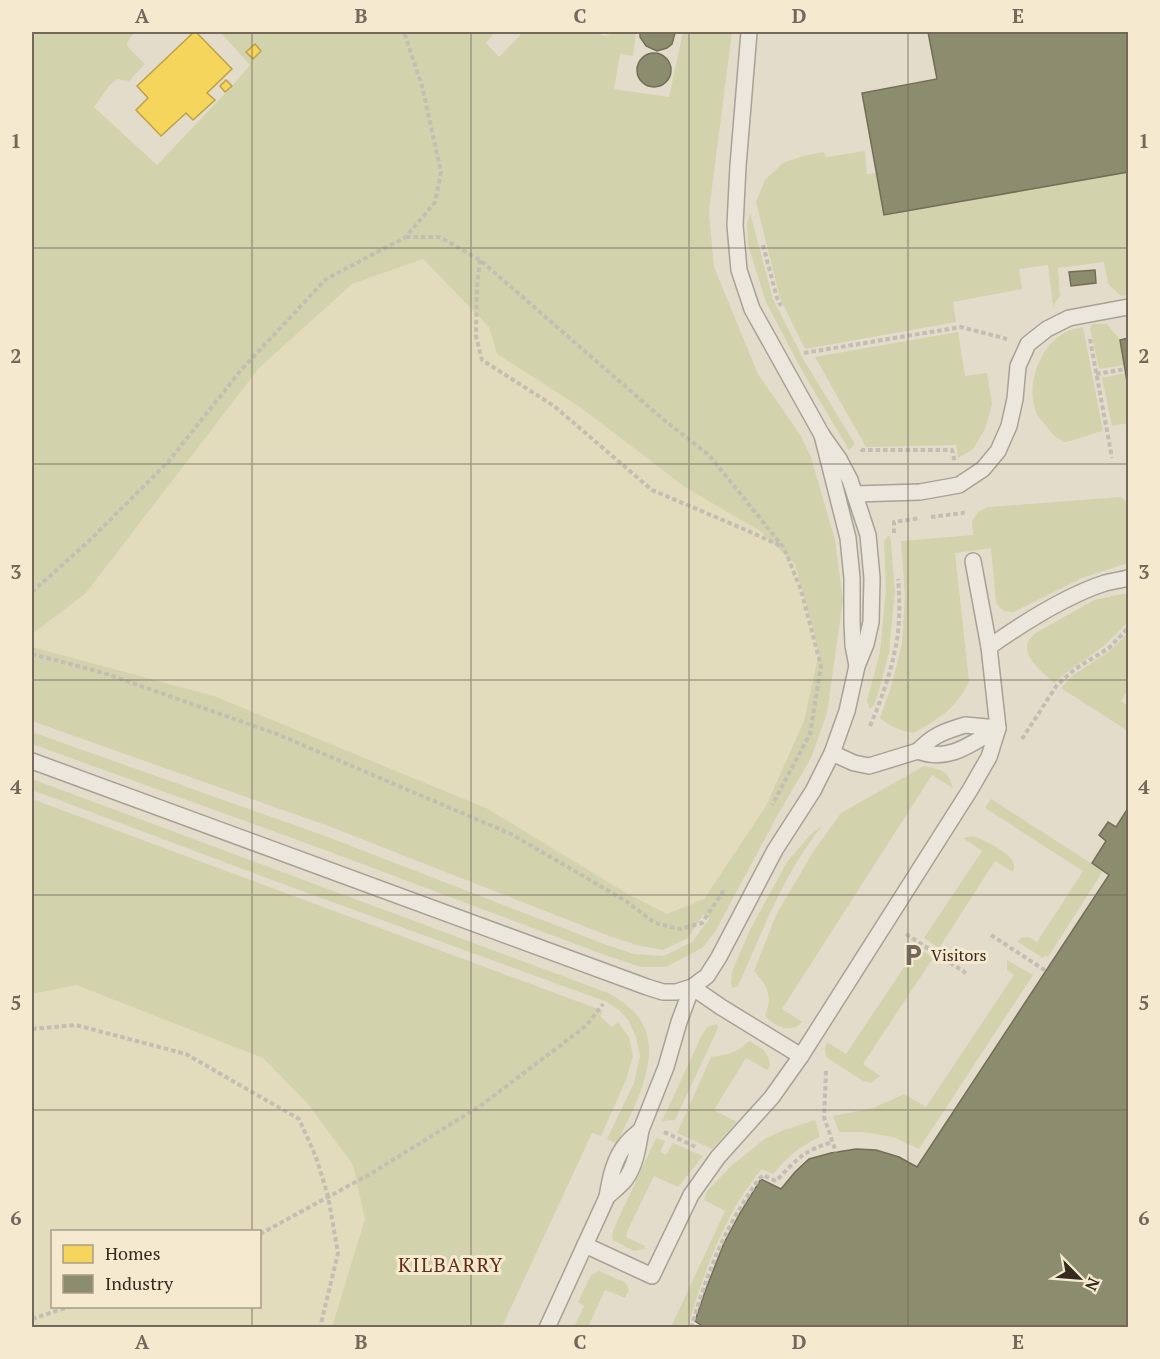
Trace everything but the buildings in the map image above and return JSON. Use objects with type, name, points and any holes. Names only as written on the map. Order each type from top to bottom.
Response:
[{"type":"lane","points":[[32,761],[647,987],[663,992],[676,992],[692,987],[707,976],[775,850],[813,791],[832,753],[847,711],[871,622],[872,578],[868,535],[850,480],[822,435],[752,309],[739,270],[735,225],[749,32]]},
{"type":"lane","points":[[855,494],[920,492],[959,485],[983,469],[998,451],[1009,426],[1015,399],[1018,366],[1028,344],[1047,329],[1069,318],[1128,307]]},
{"type":"lane","points":[[822,435],[848,538],[852,578],[853,645],[858,666]]},
{"type":"lane","points":[[585,1245],[652,1276],[691,1195],[718,1157],[772,1097],[801,1056],[989,757],[998,728],[989,647],[974,561]]},
{"type":"lane","points":[[989,647],[1022,624],[1071,598],[1106,583],[1128,578]]},
{"type":"lane","points":[[832,753],[854,763],[869,766],[918,751],[935,736],[965,725],[998,728]]},
{"type":"lane","points":[[918,751],[929,755],[942,755],[959,751],[998,728]]},
{"type":"lane","points":[[692,987],[801,1056]]},
{"type":"lane","points":[[547,1328],[607,1197],[617,1159],[626,1143],[642,1126],[666,1067],[692,987]]},
{"type":"path","points":[[32,592],[90,540],[168,462],[241,370],[326,279],[406,237],[435,202],[441,172],[422,86],[404,32]]},
{"type":"path","points":[[406,237],[440,237],[480,260],[664,420],[709,455],[784,548],[801,590],[821,666],[810,734],[769,812]]},
{"type":"path","points":[[761,238],[781,307]]},
{"type":"path","points":[[480,260],[476,336],[482,360],[554,406],[652,490],[784,548]]},
{"type":"path","points":[[1085,315],[1112,458]]},
{"type":"path","points":[[804,353],[962,327],[1028,344]]},
{"type":"path","points":[[799,344],[810,362]]},
{"type":"path","points":[[1096,374],[1125,369]]},
{"type":"path","points":[[856,440],[862,450],[952,450],[963,513],[894,522],[894,541]]},
{"type":"path","points":[[854,763],[877,710],[897,644],[900,595],[898,573]]},
{"type":"path","points":[[1022,740],[1057,685],[1076,669],[1109,648],[1128,628]]},
{"type":"path","points":[[32,654],[104,673],[277,734],[511,834],[626,901],[655,923],[680,929],[702,923],[724,889]]},
{"type":"path","points":[[886,921],[966,973]]},
{"type":"path","points":[[991,935],[1046,971]]},
{"type":"path","points":[[261,1233],[372,1173],[480,1106],[586,1026],[603,1004]]},
{"type":"path","points":[[32,1029],[76,1025],[186,1054],[299,1119],[316,1157],[328,1196],[338,1253],[320,1328]]},
{"type":"path","points":[[826,1071],[824,1117],[836,1152]]},
{"type":"path","points":[[642,1126],[718,1157]]},
{"type":"path","points":[[692,1328],[705,1286],[724,1240],[759,1179],[763,1175],[776,1181],[798,1157],[816,1147],[833,1142]]},
{"type":"path","points":[[32,1319],[65,1308]]},
{"type":"shaded area","points":[[422,259],[490,327],[497,354],[580,407],[685,487],[760,531],[795,564],[819,652],[804,721],[766,806],[704,899],[667,914],[628,894],[486,808],[214,696],[32,647],[32,634],[85,594],[259,368],[352,284]]},
{"type":"shaded area","points":[[75,985],[263,1058],[307,1103],[353,1165],[365,1219],[332,1327],[32,1327],[32,994]]},
{"type":"green space","points":[[39,32],[136,32],[127,43],[128,47],[145,64],[129,81],[117,79],[94,107],[157,165],[250,65],[220,32],[495,32],[486,43],[499,57],[523,32],[596,32],[604,36],[619,32],[636,32],[633,56],[620,54],[614,89],[669,97],[683,32],[732,32],[709,211],[714,267],[758,374],[801,436],[811,457],[835,540],[843,600],[827,713],[811,758],[715,932],[702,948],[666,967],[641,967],[32,744],[32,732],[328,837],[607,945],[634,954],[664,956],[692,942],[710,918],[703,915],[688,938],[663,950],[637,945],[331,827],[32,721],[32,647],[214,696],[486,808],[628,894],[667,914],[704,899],[766,806],[804,721],[819,652],[795,564],[760,531],[685,487],[580,407],[497,354],[489,327],[423,259],[352,284],[259,368],[85,594],[32,634],[32,34]]},
{"type":"green space","points":[[865,151],[867,174],[877,173],[885,215],[1128,172],[1128,295],[1121,296],[1108,284],[1104,262],[1058,268],[1060,296],[1053,306],[1048,265],[1019,269],[1022,289],[953,302],[956,322],[805,349],[780,298],[756,202],[765,180],[783,163],[823,152],[827,157]]},
{"type":"green space","points":[[750,213],[773,299],[805,362],[855,444],[849,450],[801,369],[766,302],[748,245],[747,224]]},
{"type":"green space","points":[[1092,324],[1107,324],[1120,340],[1125,365],[1099,369],[1090,328]]},
{"type":"green space","points":[[1083,327],[1103,431],[1064,442],[1052,434],[1039,418],[1033,401],[1034,376],[1051,344],[1070,330]]},
{"type":"green space","points":[[958,332],[965,376],[987,373],[992,404],[985,429],[973,449],[958,458],[956,445],[866,447],[815,357]]},
{"type":"green space","points":[[1126,373],[1128,423],[1112,426],[1102,378]]},
{"type":"green space","points":[[1120,497],[1128,503],[1128,563],[1082,578],[1014,612],[1004,610],[996,602],[991,548],[955,553],[969,681],[965,690],[946,712],[913,733],[895,728],[880,718],[892,684],[902,643],[905,596],[901,541],[973,535],[972,521],[978,512],[988,507]]},
{"type":"green space","points":[[889,535],[895,592],[889,652],[878,694],[870,709],[867,701],[880,652],[886,589],[884,542]]},
{"type":"green space","points":[[1128,594],[1128,622],[1107,643],[1054,683],[1035,665],[1027,648],[1028,641],[1034,634],[1094,600]]},
{"type":"green space","points":[[1128,633],[1128,690],[1121,701],[1128,706],[1128,731],[1061,688],[1072,676],[1111,650]]},
{"type":"green space","points":[[924,766],[943,771],[953,788],[932,775],[782,1009],[802,1022],[793,1028],[778,1026],[765,1016],[769,1002],[768,992],[754,971],[776,915],[813,852],[841,813]]},
{"type":"green space","points":[[32,779],[611,994],[636,1014],[645,1029],[649,1045],[644,1079],[617,1144],[607,1139],[634,1083],[640,1056],[636,1037],[629,1021],[607,1002],[32,790]]},
{"type":"green space","points":[[32,799],[598,1009],[603,1011],[600,1016],[612,1027],[618,1022],[629,1037],[633,1056],[626,1080],[601,1136],[592,1133],[502,1327],[332,1327],[365,1219],[353,1165],[307,1103],[263,1058],[76,985],[32,994]]},
{"type":"green space","points":[[991,799],[1103,871],[1048,957],[1045,955],[1043,958],[1018,942],[1020,938],[1029,937],[1037,942],[1083,871],[985,808]]},
{"type":"green space","points":[[823,825],[797,862],[738,986],[733,988],[732,971],[751,928],[787,862],[810,835]]},
{"type":"green space","points":[[973,836],[1007,854],[1014,863],[1013,872],[995,861],[939,948],[924,938],[982,851],[963,838]]},
{"type":"green space","points":[[917,948],[933,958],[863,1064],[880,1076],[871,1083],[863,1081],[826,1057],[827,1042],[846,1054]]},
{"type":"green space","points":[[1007,960],[1033,975],[919,1149],[893,1137],[863,1132],[839,1132],[833,1116],[873,1108],[904,1094],[926,1107],[1014,975],[1007,970]]},
{"type":"green space","points":[[717,1024],[718,1028],[675,1120],[662,1121],[701,1037],[707,1027]]},
{"type":"green space","points":[[749,1041],[766,1053],[770,1066],[767,1070],[746,1058],[714,1110],[737,1122],[712,1149],[677,1133],[711,1057],[732,1053]]},
{"type":"green space","points":[[815,1120],[820,1137],[794,1152],[773,1174],[762,1169],[749,1185],[717,1244],[688,1327],[671,1327],[725,1211],[704,1200],[707,1191],[731,1166],[766,1138]]},
{"type":"green space","points":[[656,1138],[665,1141],[660,1152],[666,1155],[673,1143],[703,1156],[678,1187],[654,1176],[627,1232],[626,1237],[645,1246],[644,1249],[634,1251],[613,1240],[612,1235]]},
{"type":"green space","points":[[599,1271],[626,1283],[629,1290],[625,1298],[605,1290],[588,1327],[574,1327],[584,1306],[578,1302],[591,1275]]},
{"type":"place","name":"Visitors","points":[[913,955]]},
{"type":"district","name":"KILBARRY","points":[[451,1265]]}]
